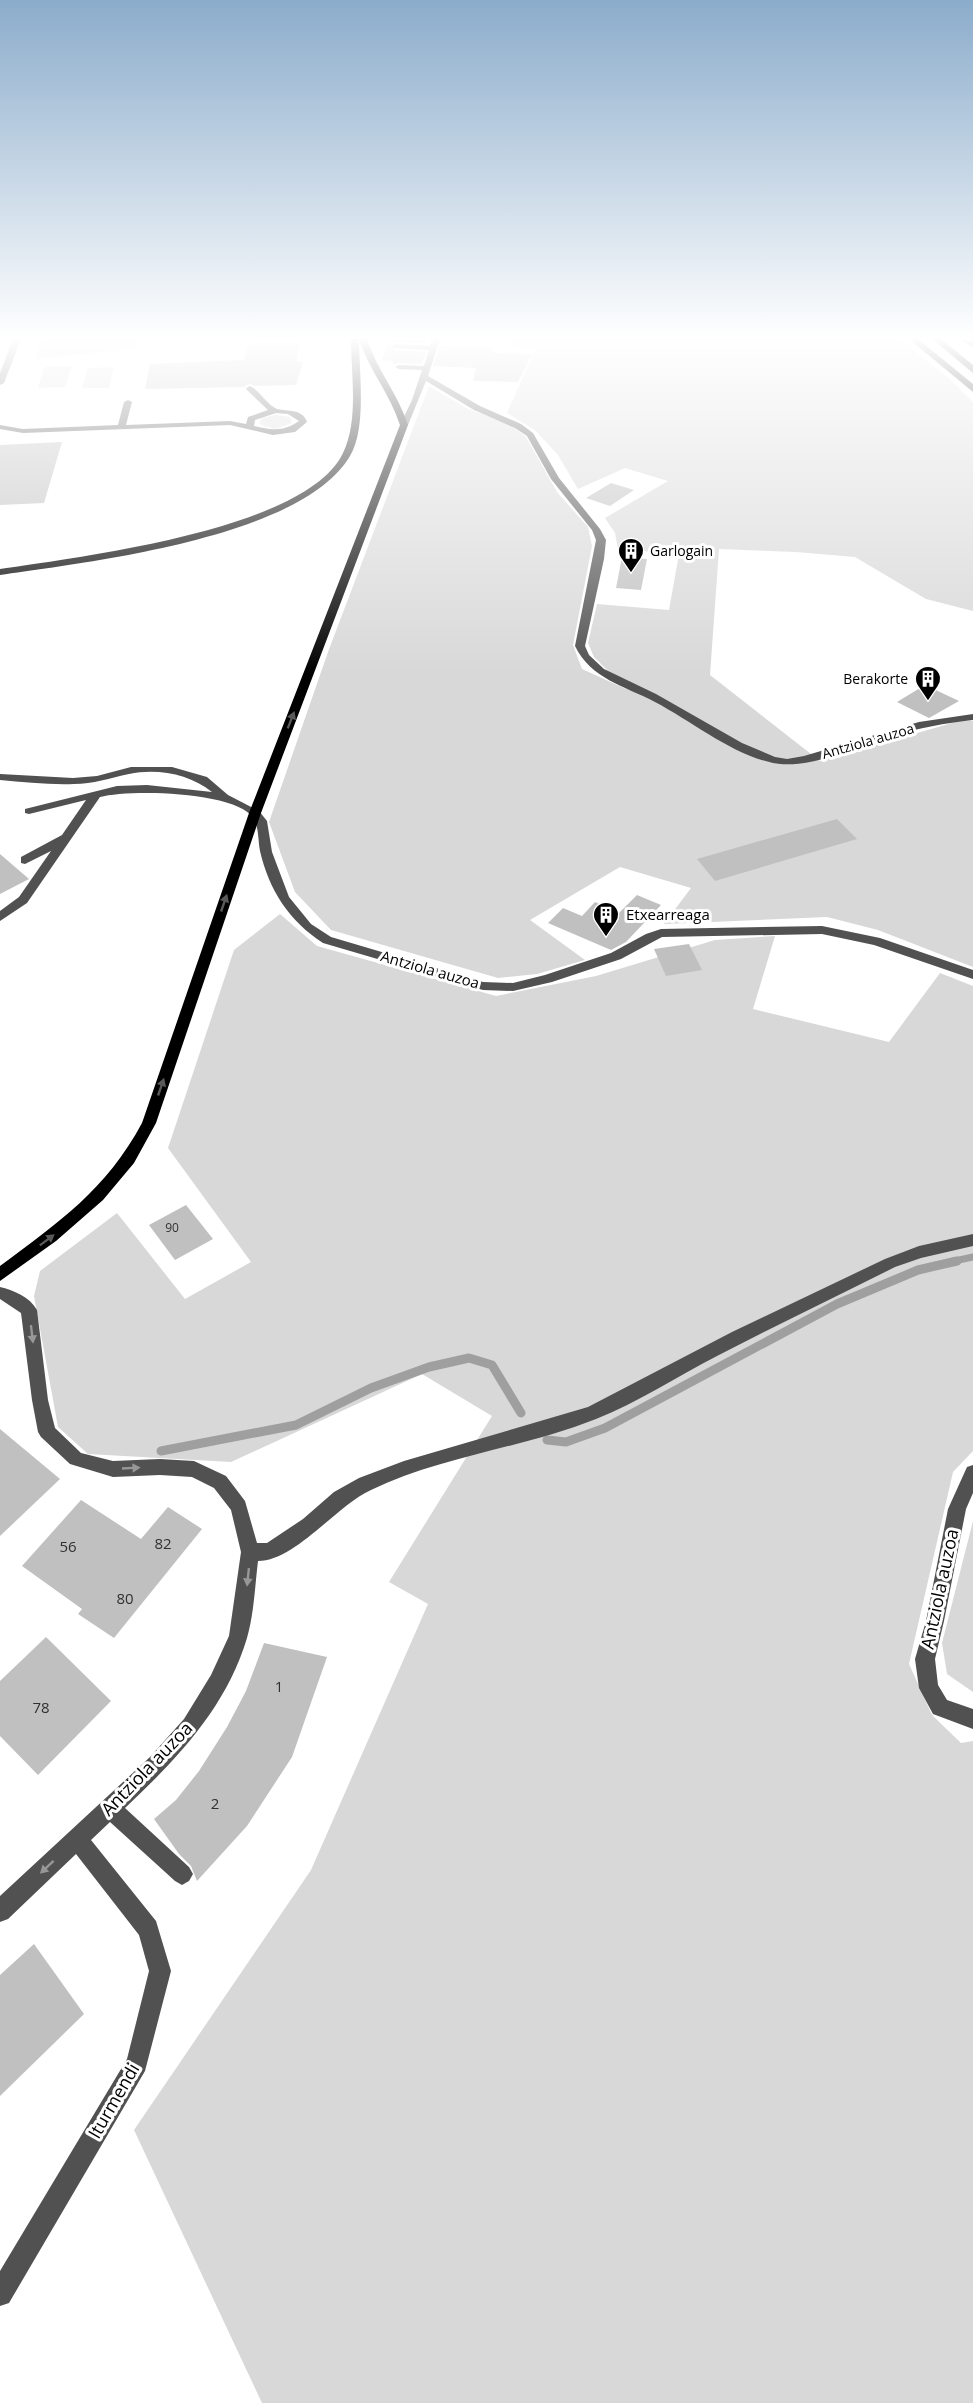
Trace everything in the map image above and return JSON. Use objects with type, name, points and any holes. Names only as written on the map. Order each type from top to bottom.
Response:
[{"type":"main road","points":[[0,572],[159,545],[241,524],[307,492],[324,480],[348,451]]},
{"type":"main road","points":[[0,1275],[55,1234],[94,1200],[127,1163],[149,1123],[255,813],[394,451]]},
{"type":"street","name":"Antziola auzoa","points":[[539,451],[555,478],[596,529],[601,540],[580,646],[584,657],[594,668],[670,705],[758,755],[787,762],[909,728],[954,718],[973,717]]},
{"type":"street","points":[[0,777],[73,781],[97,779],[131,770],[172,770],[203,779],[224,797],[255,813]]},
{"type":"street","points":[[29,811],[117,789],[147,788],[224,797]]},
{"type":"street","points":[[0,917],[23,900],[96,794]]},
{"type":"street","name":"Antziola auzoa","points":[[255,813],[261,821],[266,852],[283,898],[307,927],[327,940],[483,986],[513,987],[547,979],[616,956],[661,933],[779,929],[822,930],[876,941],[973,975]]},
{"type":"street","points":[[25,860],[66,838]]},
{"type":"street","points":[[250,1552],[270,1552],[309,1525],[340,1498],[366,1484],[404,1469],[592,1413],[738,1336],[890,1263],[919,1252],[973,1240]]},
{"type":"street","name":"Antziola auzoa","points":[[0,1293],[10,1296],[29,1310],[40,1400],[47,1432],[76,1459],[113,1469],[160,1467],[194,1469],[220,1482],[239,1507],[250,1552],[238,1637],[218,1682],[191,1726],[157,1764],[0,1911]]},
{"type":"street","name":"Antziola auzoa","points":[[973,1473],[957,1509],[951,1546],[925,1659],[929,1688],[940,1707],[970,1720],[973,1719]]},
{"type":"street","points":[[110,1808],[182,1874]]},
{"type":"street","name":"Iturmendi","points":[[0,2295],[137,2063],[160,1971],[148,1929],[78,1839]]},
{"type":"shaded area","points":[[404,451],[534,451],[557,492],[588,527],[592,546],[573,645],[582,669],[626,689],[594,657],[588,643],[597,604],[669,610],[679,554],[618,549],[615,533],[605,518],[668,481],[625,468],[578,489],[554,451],[973,451],[973,611],[926,599],[855,557],[719,549],[710,675],[820,761],[959,721],[973,721],[973,967],[878,930],[827,917],[664,924],[691,888],[620,867],[530,920],[585,960],[537,974],[498,978],[331,930],[295,892],[269,822],[328,652]]},
{"type":"shaded area","points":[[280,914],[317,946],[496,996],[596,976],[715,940],[775,936],[753,1009],[889,1042],[940,973],[973,986],[973,1451],[953,1472],[909,1664],[932,1715],[961,1743],[973,1741],[973,2403],[262,2403],[134,2130],[311,1870],[428,1604],[389,1582],[492,1416],[422,1374],[231,1462],[88,1454],[58,1427],[34,1296],[40,1271],[117,1213],[185,1299],[251,1262],[168,1148],[234,950]]},
{"type":"shaded area","points":[[973,1521],[973,1692],[947,1674],[942,1643]]},
{"type":"building","points":[[0,451],[59,451],[44,503],[0,505]]},
{"type":"building","points":[[611,483],[634,490],[610,506],[586,498]]},
{"type":"building","name":"Garlogain","points":[[622,557],[647,559],[641,590],[616,588]]},
{"type":"building","name":"Berakorte","points":[[925,685],[959,701],[929,718],[897,702]]},
{"type":"building","points":[[837,819],[857,839],[715,881],[697,859]]},
{"type":"building","points":[[0,854],[29,879],[0,894]]},
{"type":"building","name":"Etxearreaga","points":[[637,895],[661,905],[626,942],[611,950],[548,923],[563,908],[582,916],[595,902],[619,913]]},
{"type":"building","points":[[689,944],[702,970],[666,976],[654,949]]},
{"type":"building","points":[[186,1205],[213,1239],[175,1260],[149,1225]]},
{"type":"building","points":[[0,1429],[60,1479],[0,1536]]},
{"type":"building","points":[[81,1500],[141,1539],[168,1507],[202,1529],[114,1638],[78,1614],[82,1609],[22,1566]]},
{"type":"building","points":[[46,1637],[111,1701],[38,1775],[0,1736],[0,1681]]},
{"type":"building","points":[[264,1643],[327,1657],[292,1757],[247,1826],[197,1881],[191,1866],[179,1854],[154,1819],[176,1800],[199,1771],[227,1727],[246,1691]]},
{"type":"building","points":[[34,1944],[84,2014],[0,2096],[0,1975]]},
{"type":"waterway","points":[[950,1262],[973,1257]]},
{"type":"waterway","points":[[547,1440],[566,1442],[605,1428],[837,1304],[918,1270],[957,1261]]},
{"type":"waterway","points":[[161,1451],[296,1425],[371,1388],[429,1367],[469,1358],[492,1365],[521,1413]]},
{"type":"place","name":"Garlogain","points":[[631,574]]},
{"type":"place","name":"Berakorte","points":[[928,702]]},
{"type":"place","name":"Etxearreaga","points":[[606,938]]}]
